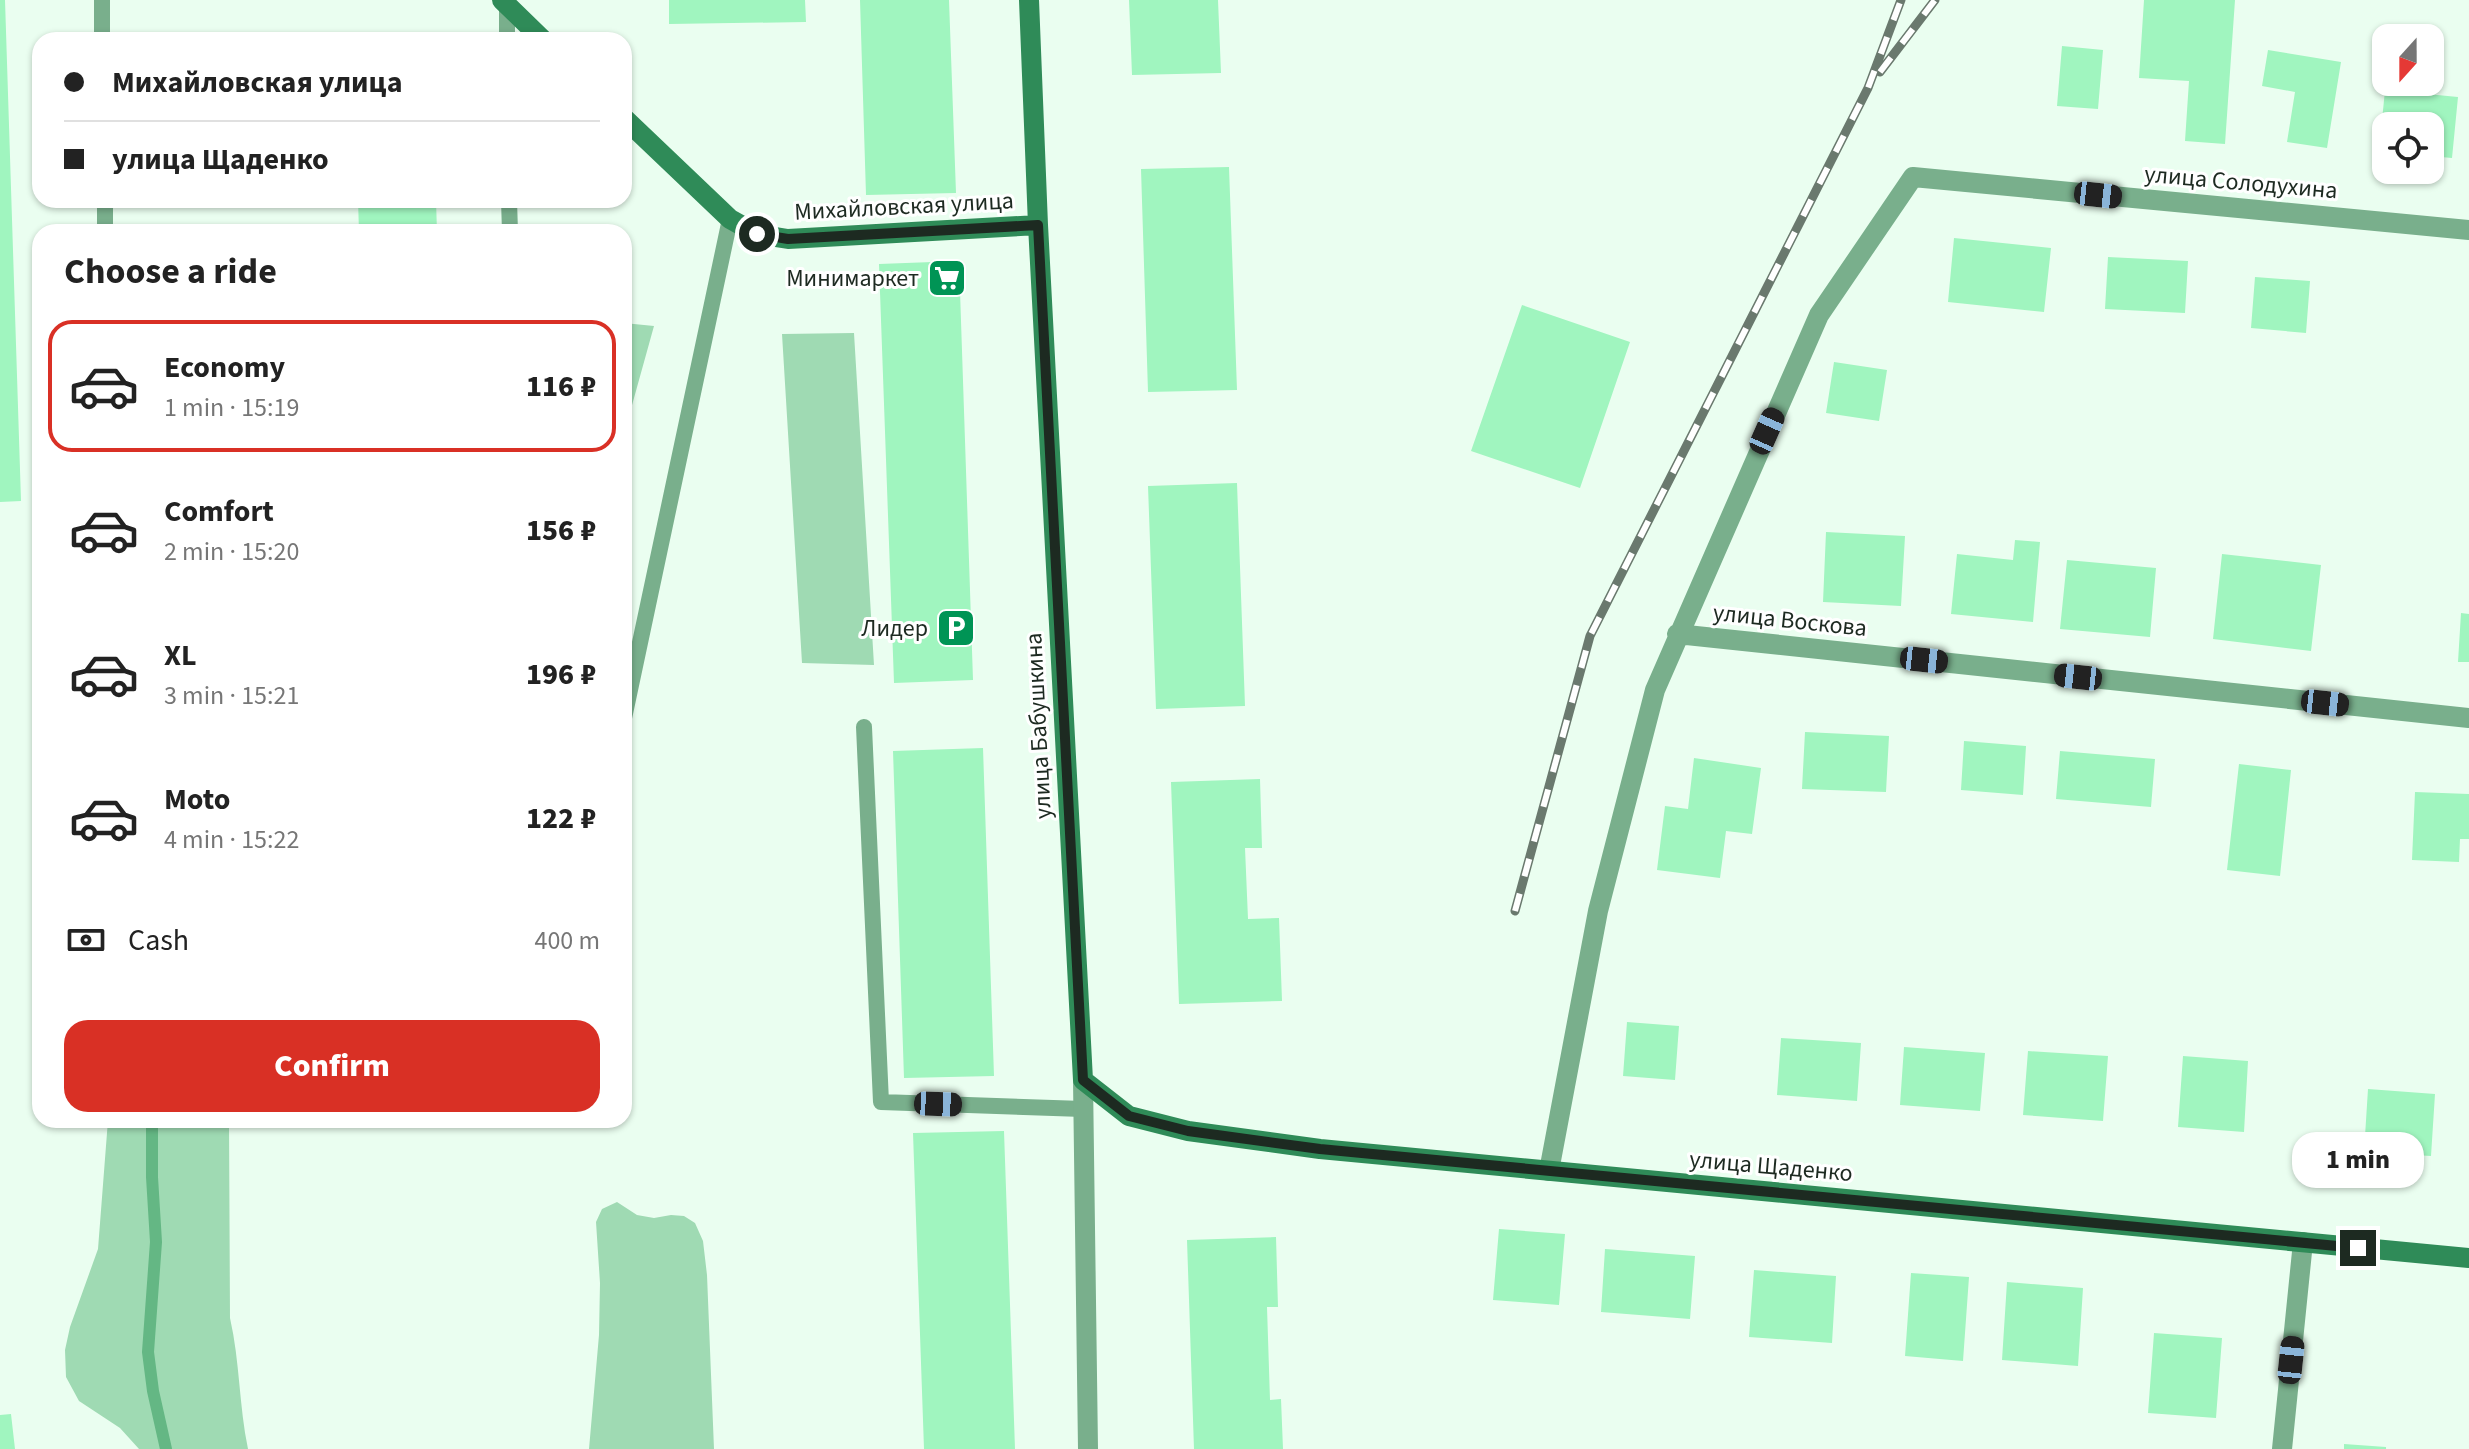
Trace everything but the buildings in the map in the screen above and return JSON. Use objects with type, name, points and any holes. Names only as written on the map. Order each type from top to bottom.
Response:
[{"type":"street","name":"улица Бабушкина","points":[[1029,0],[1083,1080],[1088,1449]]},
{"type":"street","points":[[504,2],[535,32]]},
{"type":"street","name":"Михайловская улица","points":[[632,126],[730,219],[757,234],[788,239],[1038,225]]},
{"type":"street","name":"улица Солодухина","points":[[1677,634],[1819,315],[1913,177],[2469,230]]},
{"type":"street","points":[[1549,1171],[1598,911],[1655,690],[1677,634]]},
{"type":"street","name":"улица Воскова","points":[[1677,634],[2469,718]]},
{"type":"street","name":"улица Щаденко","points":[[1083,1080],[1129,1116],[1188,1131],[1320,1149],[2469,1258]]},
{"type":"street","points":[[2282,1449],[2303,1242]]},
{"type":"lane","points":[[102,0],[102,32]]},
{"type":"lane","points":[[504,2],[506,32]]},
{"type":"lane","points":[[632,680],[730,219]]},
{"type":"lane","points":[[864,727],[881,1102],[1083,1109]]},
{"type":"green space","points":[[632,324],[654,326],[632,405]]},
{"type":"green space","points":[[854,333],[874,665],[802,663],[782,334]]},
{"type":"green space","points":[[107,1128],[229,1128],[230,1318],[248,1449],[139,1449],[120,1428],[79,1401],[66,1377],[65,1350],[98,1249]]},
{"type":"green space","points":[[617,1202],[637,1215],[654,1218],[684,1216],[695,1223],[703,1241],[714,1449],[589,1449],[599,1335],[596,1222],[602,1209]]},
{"type":"waterway","points":[[152,1128],[156,1242],[148,1352],[166,1449]]},
{"type":"railway","points":[[1515,911],[1590,636],[1868,88],[1901,0]]},
{"type":"railway","points":[[1880,72],[1935,0]]},
{"type":"place","name":"Минимаркет","points":[[947,278]]},
{"type":"place","name":"Лидер","points":[[956,628]]},
{"type":"route","points":[[757,234],[788,239],[1038,225],[1083,1080],[1129,1116],[1188,1131],[1320,1149],[2358,1248]]}]
